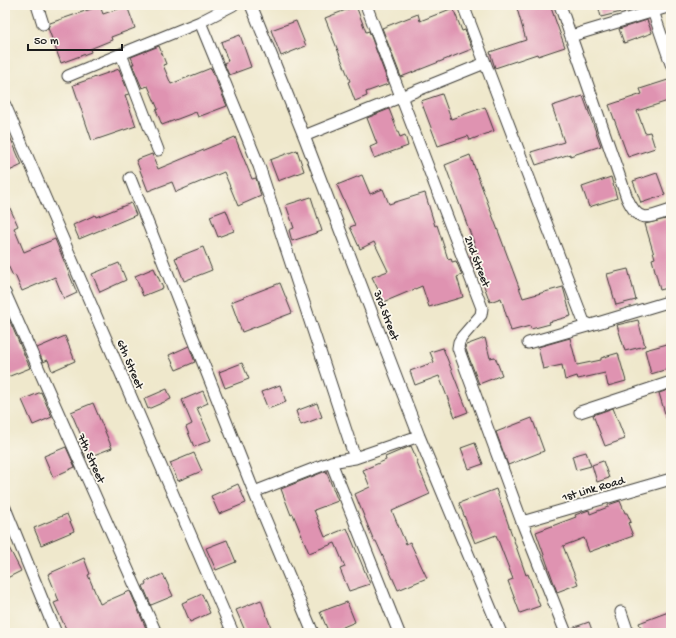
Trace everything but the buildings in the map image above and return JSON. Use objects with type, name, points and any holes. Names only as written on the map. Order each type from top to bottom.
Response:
[{"type":"street","points":[[37,5],[43,24]]},
{"type":"street","points":[[68,76],[200,22],[233,5]]},
{"type":"street","name":"3rd Street","points":[[251,5],[304,136],[419,436],[501,633]]},
{"type":"street","name":"2nd Street","points":[[366,5],[482,308],[481,316],[462,337],[458,348],[522,522],[566,633]]},
{"type":"street","points":[[464,5],[584,322],[591,325]]},
{"type":"street","points":[[560,5],[627,198],[632,208],[636,214],[650,217],[671,210]]},
{"type":"street","points":[[571,36],[671,6]]},
{"type":"street","points":[[653,11],[671,64]]},
{"type":"street","points":[[200,22],[259,166],[355,458]]},
{"type":"street","points":[[121,54],[158,150]]},
{"type":"street","points":[[304,136],[485,63]]},
{"type":"street","name":"6th Street","points":[[5,105],[233,633]]},
{"type":"street","points":[[130,178],[254,492],[313,633]]},
{"type":"street","name":"7th Street","points":[[5,293],[156,633]]},
{"type":"street","points":[[528,343],[671,301]]},
{"type":"street","points":[[580,412],[671,382]]},
{"type":"street","points":[[254,492],[331,462],[355,458],[419,436]]},
{"type":"street","points":[[331,462],[399,633]]},
{"type":"street","name":"1st Link Road","points":[[522,522],[671,479]]},
{"type":"street","points":[[5,508],[56,633]]},
{"type":"street","points":[[621,612],[628,633]]}]
